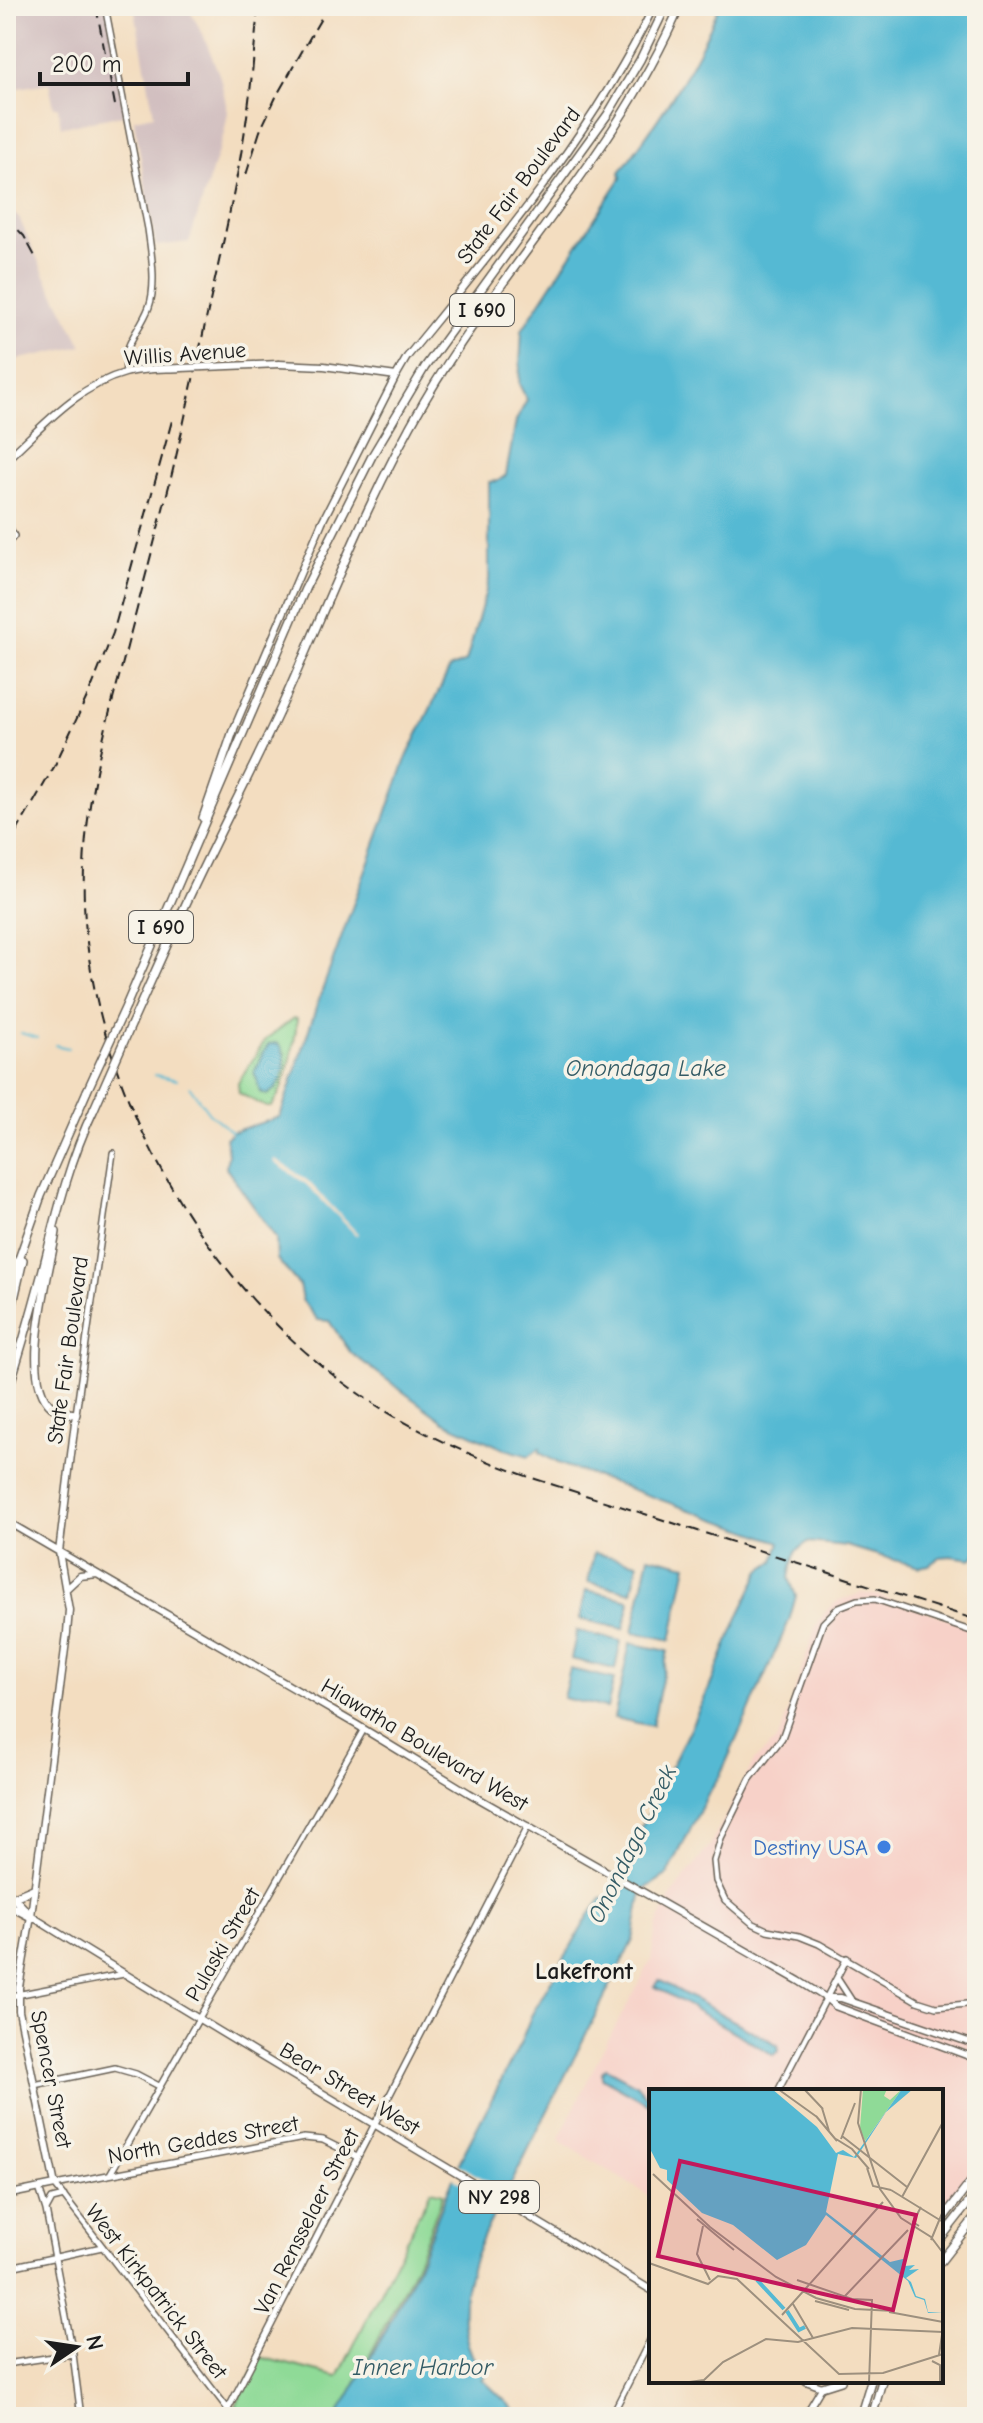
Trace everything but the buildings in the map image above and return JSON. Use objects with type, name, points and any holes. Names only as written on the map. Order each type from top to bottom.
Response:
[{"type":"highway","name":"I 690","points":[[6,1334],[31,1227],[46,1185],[305,589],[372,456],[425,367],[608,114],[640,60],[666,6]]},
{"type":"highway","name":"I 690","points":[[6,1397],[73,1158],[191,893],[283,704],[358,532],[400,445],[479,315],[642,83],[680,6]]},
{"type":"highway","points":[[194,847],[233,731]]},
{"type":"highway","points":[[61,1197],[40,1320],[36,1364],[38,1382],[46,1401],[59,1411],[76,1414]]},
{"type":"highway","points":[[6,1296],[31,1227]]},
{"type":"highway","points":[[9,1901],[33,1889]]},
{"type":"highway","points":[[6,1890],[9,1901],[31,1916]]},
{"type":"highway","points":[[943,2218],[977,2173]]},
{"type":"highway","points":[[943,2235],[977,2192]]},
{"type":"highway","points":[[943,2258],[977,2215]]},
{"type":"highway","points":[[822,2387],[835,2383]]},
{"type":"highway","points":[[860,2417],[870,2383]]},
{"type":"highway","points":[[872,2417],[881,2383]]},
{"type":"main road","name":"State Fair Boulevard","points":[[233,731],[322,522],[407,357],[586,126],[633,49],[654,6]]},
{"type":"main road","name":"Willis Avenue","points":[[6,460],[85,391],[126,372],[279,364],[324,366],[396,376]]},
{"type":"main road","name":"State Fair Boulevard","points":[[59,1552],[76,1414]]},
{"type":"main road","name":"Hiawatha Boulevard West","points":[[6,1521],[835,2006],[977,2059]]},
{"type":"main road","name":"Spencer Street","points":[[55,2185],[18,1995],[67,1633],[69,1610],[59,1552]]},
{"type":"main road","points":[[66,1589],[80,1576],[100,1575]]},
{"type":"main road","name":"Bear Street West","points":[[31,1916],[649,2289]]},
{"type":"main road","name":"Hiawatha Boulevard West","points":[[826,1998],[841,1998],[977,2045]]},
{"type":"main road","name":"North Geddes Street","points":[[6,2195],[55,2185]]},
{"type":"main road","points":[[811,2383],[822,2387]]},
{"type":"main road","points":[[910,2415],[924,2417]]},
{"type":"street","points":[[105,6],[151,257],[149,306],[125,354],[126,372]]},
{"type":"street","points":[[6,521],[14,536],[6,545]]},
{"type":"street","name":"State Fair Boulevard","points":[[76,1414],[113,1153]]},
{"type":"street","points":[[977,1633],[875,1599],[857,1600],[832,1612],[818,1633],[782,1738],[750,1779],[721,1838],[714,1861],[719,1890],[734,1909],[752,1923],[767,1930],[809,1939],[927,2005],[977,2003]]},
{"type":"street","name":"Pulaski Street","points":[[109,2175],[364,1729]]},
{"type":"street","name":"Van Rensselaer Street","points":[[224,2417],[528,1826]]},
{"type":"street","points":[[779,2089],[847,1958]]},
{"type":"street","points":[[6,1997],[124,1974]]},
{"type":"street","points":[[837,1978],[853,2002]]},
{"type":"street","points":[[34,2085],[115,2068],[159,2086]]},
{"type":"street","name":"North Geddes Street","points":[[55,2185],[304,2138],[323,2140],[357,2157]]},
{"type":"street","points":[[122,2154],[121,2162],[127,2171]]},
{"type":"street","name":"West Kirkpatrick Street","points":[[55,2185],[234,2417]]},
{"type":"street","points":[[39,2188],[46,2210],[73,2354],[81,2417]]},
{"type":"street","points":[[46,2210],[52,2199],[64,2196]]},
{"type":"street","points":[[6,2268],[102,2247]]},
{"type":"street","points":[[611,2417],[649,2342]]},
{"type":"street","points":[[8,2364],[73,2354]]},
{"type":"street","points":[[804,2417],[822,2387]]},
{"type":"street","points":[[973,2417],[977,2404]]},
{"type":"shaded area","points":[[6,6],[109,6],[129,114],[61,127],[49,83],[6,90]]},
{"type":"shaded area","points":[[134,6],[187,6],[203,34],[220,77],[228,112],[189,242],[156,246],[134,119],[154,115]]},
{"type":"shaded area","points":[[6,208],[19,218],[82,346],[6,362]]},
{"type":"shaded area","points":[[861,1593],[877,1595],[977,1628],[977,2161],[943,2207],[943,2089],[649,2089],[649,2196],[560,2141],[560,2137],[651,1961],[656,1926],[672,1894],[711,1844],[754,1761],[775,1742],[781,1732],[816,1626],[836,1602]]},
{"type":"green space","points":[[294,1018],[297,1019],[289,1065],[271,1107],[239,1093],[238,1083],[266,1039]],"holes":[[[285,1053],[281,1078],[257,1079],[254,1072],[260,1063]]]},
{"type":"green space","points":[[431,2190],[444,2193],[415,2267],[340,2417],[246,2417],[236,2405],[260,2357],[338,2377]]},
{"type":"water","name":"Onondaga Lake","points":[[719,6],[977,6],[977,1554],[971,1559],[940,1557],[929,1565],[919,1567],[846,1546],[808,1542],[796,1551],[789,1578],[796,1596],[789,1621],[720,1776],[668,1874],[642,1891],[633,1940],[491,2220],[472,2264],[464,2310],[465,2333],[472,2355],[486,2375],[482,2379],[522,2417],[340,2417],[417,2268],[460,2161],[520,2044],[531,2016],[589,1915],[601,1899],[620,1896],[626,1885],[632,1842],[656,1801],[661,1782],[708,1691],[761,1570],[774,1561],[780,1542],[560,1464],[540,1453],[540,1448],[529,1456],[502,1448],[444,1422],[351,1353],[329,1321],[318,1320],[302,1300],[299,1285],[277,1259],[276,1238],[226,1168],[226,1138],[232,1132],[280,1117],[406,759],[450,668],[466,662],[489,580],[489,482],[498,481],[506,475],[516,421],[527,400],[519,384],[522,330],[621,178],[620,172],[675,92]]},
{"type":"water","points":[[277,1043],[284,1055],[284,1071],[277,1086],[266,1095],[260,1092],[254,1072],[269,1044]]},
{"type":"water","points":[[594,1553],[638,1563],[632,1592],[588,1582]]},
{"type":"water","points":[[649,1556],[687,1565],[671,1640],[633,1632]]},
{"type":"water","points":[[586,1590],[630,1600],[624,1629],[580,1619]]},
{"type":"water","points":[[577,1631],[621,1641],[615,1669],[571,1659]]},
{"type":"water","points":[[630,1643],[668,1651],[652,1726],[614,1718]]},
{"type":"water","points":[[570,1669],[614,1679],[607,1708],[563,1698]]},
{"type":"water","points":[[659,1980],[778,2045],[779,2051],[774,2055],[654,1986]]},
{"type":"water","points":[[606,2068],[636,2084],[649,2096],[649,2104],[602,2078]]},
{"type":"pier","points":[[276,1159],[308,1181],[358,1234],[306,1184],[277,1164]]},
{"type":"pier","points":[[455,2162],[509,2195],[502,2208],[450,2176]]},
{"type":"waterway","points":[[21,1033],[37,1038]]},
{"type":"waterway","points":[[55,1045],[68,1048]]},
{"type":"waterway","points":[[155,1075],[177,1080]]},
{"type":"waterway","points":[[190,1087],[209,1113],[232,1132]]},
{"type":"railway","points":[[96,6],[115,105]]},
{"type":"railway","points":[[258,6],[247,116],[232,203],[174,466],[101,748],[88,820],[84,869],[87,943],[101,1017],[125,1091],[157,1162],[198,1228],[245,1290],[297,1345],[375,1405],[439,1440],[529,1477],[977,1620]]},
{"type":"railway","points":[[246,175],[260,131],[277,95],[328,6]]},
{"type":"railway","points":[[6,217],[24,236],[36,258]]},
{"type":"railway","points":[[6,850],[54,767],[113,633],[173,417]]},
{"type":"place","name":"Destiny USA","points":[[884,1847]]},
{"type":"district","name":"Lakefront","points":[[584,1971]]},
{"type":"water label","name":"Onondaga Creek","points":[[632,1844]]},
{"type":"water label","name":"Inner Harbor","points":[[423,2367]]}]
